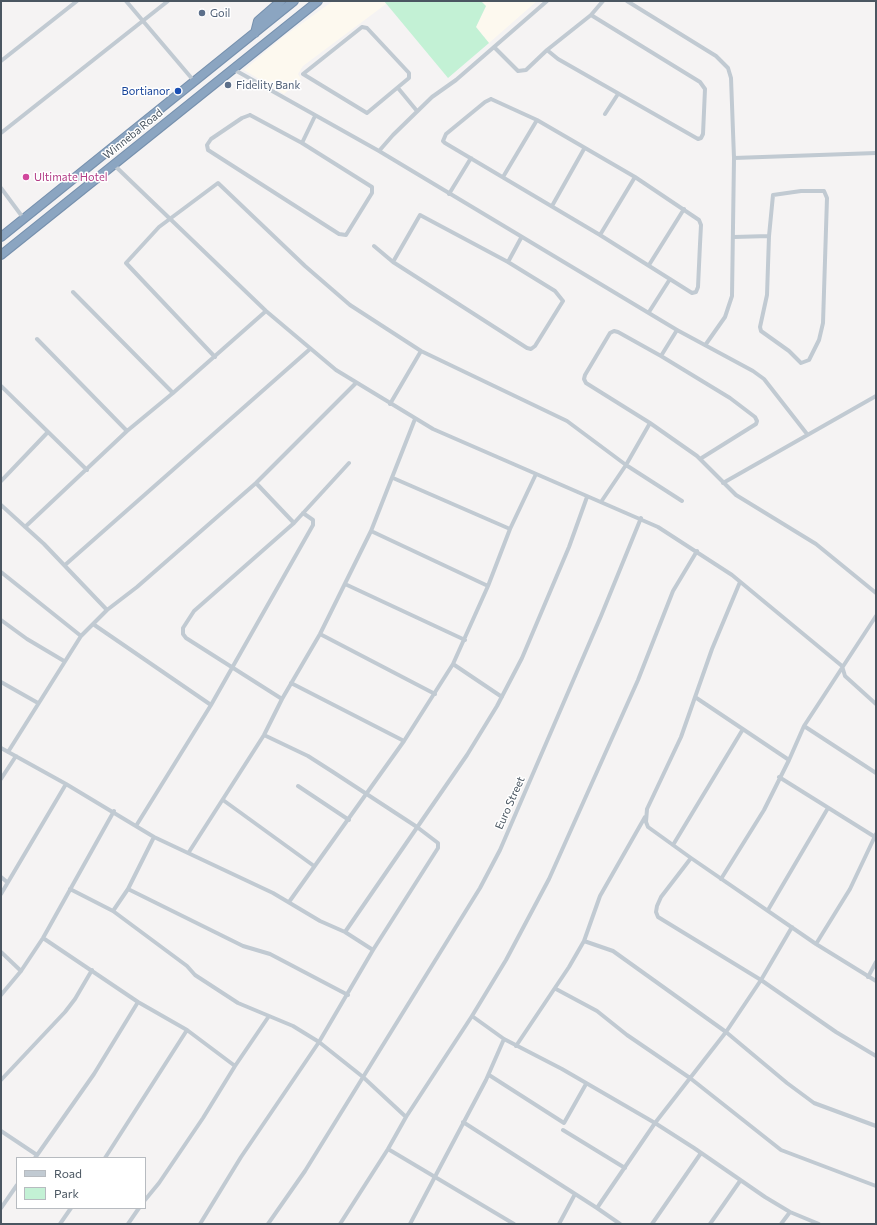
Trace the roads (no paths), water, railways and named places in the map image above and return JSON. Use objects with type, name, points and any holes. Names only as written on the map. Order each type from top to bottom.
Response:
[{"type":"highway","points":[[255,33],[258,20],[281,1]]},
{"type":"highway","name":"Winneba Road","points":[[1,237],[294,1]]},
{"type":"highway","name":"Winneba Road","points":[[1,255],[307,9],[319,1]]},
{"type":"highway","points":[[33,229],[28,223],[34,210]]},
{"type":"street","points":[[1,61],[77,1]]},
{"type":"street","points":[[126,1],[194,82]]},
{"type":"street","points":[[1,133],[168,1]]},
{"type":"street","points":[[379,151],[417,111],[548,1]]},
{"type":"street","points":[[494,47],[518,71],[526,70],[547,50],[590,15],[603,1]]},
{"type":"street","points":[[627,1],[724,62],[728,68],[732,88],[734,158],[732,296],[725,317],[706,344]]},
{"type":"street","points":[[547,50],[558,59],[618,94],[698,139],[701,138],[703,134],[705,89],[700,82],[590,15]]},
{"type":"street","points":[[362,27],[367,28],[409,73],[409,78],[398,88],[367,113],[303,74],[362,27]]},
{"type":"street","points":[[233,69],[379,151],[521,238],[649,312],[677,330],[706,344],[753,371],[764,379],[808,434]]},
{"type":"street","points":[[398,88],[417,111]]},
{"type":"street","points":[[605,114],[618,94]]},
{"type":"street","points":[[491,99],[537,120],[635,178],[699,220],[701,225],[698,287],[696,292],[692,292],[670,279],[600,234],[445,143],[444,138],[485,102],[491,99]]},
{"type":"street","points":[[250,115],[302,143],[372,187],[372,193],[346,235],[340,234],[221,159],[208,150],[207,145],[217,135],[242,118],[250,115]]},
{"type":"street","points":[[302,143],[315,116]]},
{"type":"street","points":[[503,177],[537,120]]},
{"type":"street","points":[[552,206],[584,149]]},
{"type":"street","points":[[734,158],[876,153]]},
{"type":"street","points":[[449,194],[471,158]]},
{"type":"street","points":[[113,164],[266,311],[310,350],[336,370],[415,419],[587,497],[641,518],[697,551],[740,582],[842,666],[845,676],[876,704]]},
{"type":"street","points":[[600,234],[635,178]]},
{"type":"street","points":[[215,357],[126,262],[147,238],[169,219],[218,183],[305,266],[350,305],[421,351],[567,421],[626,465],[682,501]]},
{"type":"street","points":[[1,188],[24,219]]},
{"type":"street","points":[[801,191],[826,192],[823,323],[819,340],[809,360],[805,363],[801,363],[789,351],[766,335],[760,327],[767,295],[769,236],[773,195],[801,191]]},
{"type":"street","points":[[649,265],[684,209]]},
{"type":"street","points":[[374,246],[393,262],[527,348],[531,349],[535,346],[563,300],[555,291],[508,262],[420,215],[393,262]]},
{"type":"street","points":[[734,237],[769,236]]},
{"type":"street","points":[[508,262],[521,238]]},
{"type":"street","points":[[649,312],[670,279]]},
{"type":"street","points":[[73,292],[173,393]]},
{"type":"street","points":[[25,527],[127,431],[215,357],[266,311]]},
{"type":"street","points":[[661,356],[677,330]]},
{"type":"street","points":[[700,459],[751,428],[757,421],[745,408],[661,356],[614,331],[610,333],[584,380],[586,383],[650,423],[700,459],[723,483],[752,506],[770,515],[816,544],[876,592]]},
{"type":"street","points":[[37,339],[127,431]]},
{"type":"street","points":[[65,565],[310,350]]},
{"type":"street","points":[[390,404],[421,351]]},
{"type":"street","points":[[8,752],[81,636],[107,610],[137,587],[256,482],[356,383]]},
{"type":"street","points":[[1,386],[47,433],[87,470]]},
{"type":"street","points":[[723,483],[876,396]]},
{"type":"street","points":[[189,852],[264,735],[282,699],[320,634],[371,531],[415,419]]},
{"type":"street","points":[[601,502],[626,465],[650,423]]},
{"type":"street","points":[[1,481],[47,433]]},
{"type":"street","points":[[282,699],[186,638],[183,634],[183,628],[194,611],[294,523],[349,463]]},
{"type":"street","points":[[289,902],[404,741],[453,664],[488,586],[510,530],[536,474]]},
{"type":"street","points":[[393,478],[510,530]]},
{"type":"street","points":[[256,482],[294,523]]},
{"type":"street","points":[[345,932],[467,755],[502,697],[525,651],[569,547],[587,497]]},
{"type":"street","points":[[1,505],[65,565],[107,610]]},
{"type":"street","points":[[136,826],[211,705],[314,523],[313,520],[303,513]]},
{"type":"street","name":"Euro Street","points":[[268,1224],[299,1177],[305,1171],[480,888],[500,850],[601,616],[641,518]]},
{"type":"street","points":[[371,531],[488,586]]},
{"type":"street","points":[[340,1224],[506,960],[549,879],[638,680],[674,591],[697,551]]},
{"type":"street","points":[[1,572],[81,636]]},
{"type":"street","points":[[740,582],[712,649],[682,736],[647,809],[646,817],[648,827],[673,846],[816,944],[876,981]]},
{"type":"street","points":[[345,584],[465,640]]},
{"type":"street","points":[[721,879],[764,810],[804,726],[876,616]]},
{"type":"street","points":[[1,620],[27,639],[64,661]]},
{"type":"street","points":[[93,624],[211,705]]},
{"type":"street","points":[[320,634],[435,694]]},
{"type":"street","points":[[453,664],[502,697]]},
{"type":"street","points":[[1,682],[38,703]]},
{"type":"street","points":[[291,683],[404,741]]},
{"type":"street","points":[[695,697],[789,760]]},
{"type":"street","points":[[804,726],[876,773]]},
{"type":"street","points":[[673,846],[743,729]]},
{"type":"street","points":[[200,1224],[240,1157],[319,1042],[348,995],[373,950],[438,848],[438,843],[435,839],[366,793],[308,756],[264,735]]},
{"type":"street","points":[[1,748],[114,811],[154,837],[189,852],[289,902],[320,921],[345,932],[373,950]]},
{"type":"street","points":[[1,779],[16,756]]},
{"type":"street","points":[[779,777],[875,835],[850,889],[816,944]]},
{"type":"street","points":[[1,894],[66,784]]},
{"type":"street","points":[[298,786],[349,820]]},
{"type":"street","points":[[223,800],[314,866]]},
{"type":"street","points":[[768,910],[828,808]]},
{"type":"street","points":[[1,995],[21,971],[43,938],[114,811]]},
{"type":"street","points":[[516,1046],[556,989],[584,940],[600,896],[646,817]]},
{"type":"street","points":[[113,911],[128,889],[154,837]]},
{"type":"street","points":[[691,858],[657,906],[656,912],[658,917],[761,980],[836,1032],[876,1056]]},
{"type":"street","points":[[1,877],[7,882]]},
{"type":"street","points":[[70,889],[113,911],[187,966],[195,975],[238,1003],[293,1026],[319,1042],[363,1077],[406,1117]]},
{"type":"street","points":[[128,889],[243,946],[270,954],[348,995]]},
{"type":"street","points":[[597,1208],[655,1123],[726,1032],[761,980],[792,927]]},
{"type":"street","points":[[43,938],[138,1002],[187,1030],[235,1066]]},
{"type":"street","points":[[584,940],[613,951],[726,1032],[787,1083],[814,1103],[876,1126]]},
{"type":"street","points":[[1,952],[21,971]]},
{"type":"street","points":[[868,977],[876,962]]},
{"type":"street","points":[[1,1080],[65,1012],[76,998],[92,970]]},
{"type":"street","points":[[556,989],[597,1011],[627,1035],[690,1078],[781,1150],[876,1186]]},
{"type":"street","points":[[1,1131],[36,1157],[94,1074],[138,1002]]},
{"type":"street","points":[[146,1199],[194,1131],[269,1016]]},
{"type":"street","points":[[472,1016],[504,1039],[655,1123],[740,1181],[790,1212],[819,1224]]},
{"type":"street","points":[[106,1157],[187,1030]]},
{"type":"street","points":[[410,1224],[489,1075],[504,1039]]},
{"type":"street","points":[[489,1075],[564,1123],[586,1084]]},
{"type":"street","points":[[463,1122],[620,1224]]},
{"type":"street","points":[[563,1130],[624,1168]]},
{"type":"street","points":[[388,1149],[436,1176],[514,1224]]},
{"type":"street","points":[[652,1224],[701,1153]]},
{"type":"street","points":[[710,1224],[740,1181]]},
{"type":"street","points":[[1,1208],[16,1186]]},
{"type":"street","points":[[559,1224],[575,1194]]},
{"type":"street","points":[[60,1224],[70,1209]]},
{"type":"street","points":[[128,1224],[136,1209]]},
{"type":"street","points":[[782,1224],[790,1212]]},
{"type":"place","name":"Goil","points":[[202,13]]},
{"type":"place","name":"Fidelity Bank","points":[[228,85]]},
{"type":"place","name":"Bortianor","points":[[178,91]]},
{"type":"place","name":"Ultimate Hotel","points":[[26,177]]}]
